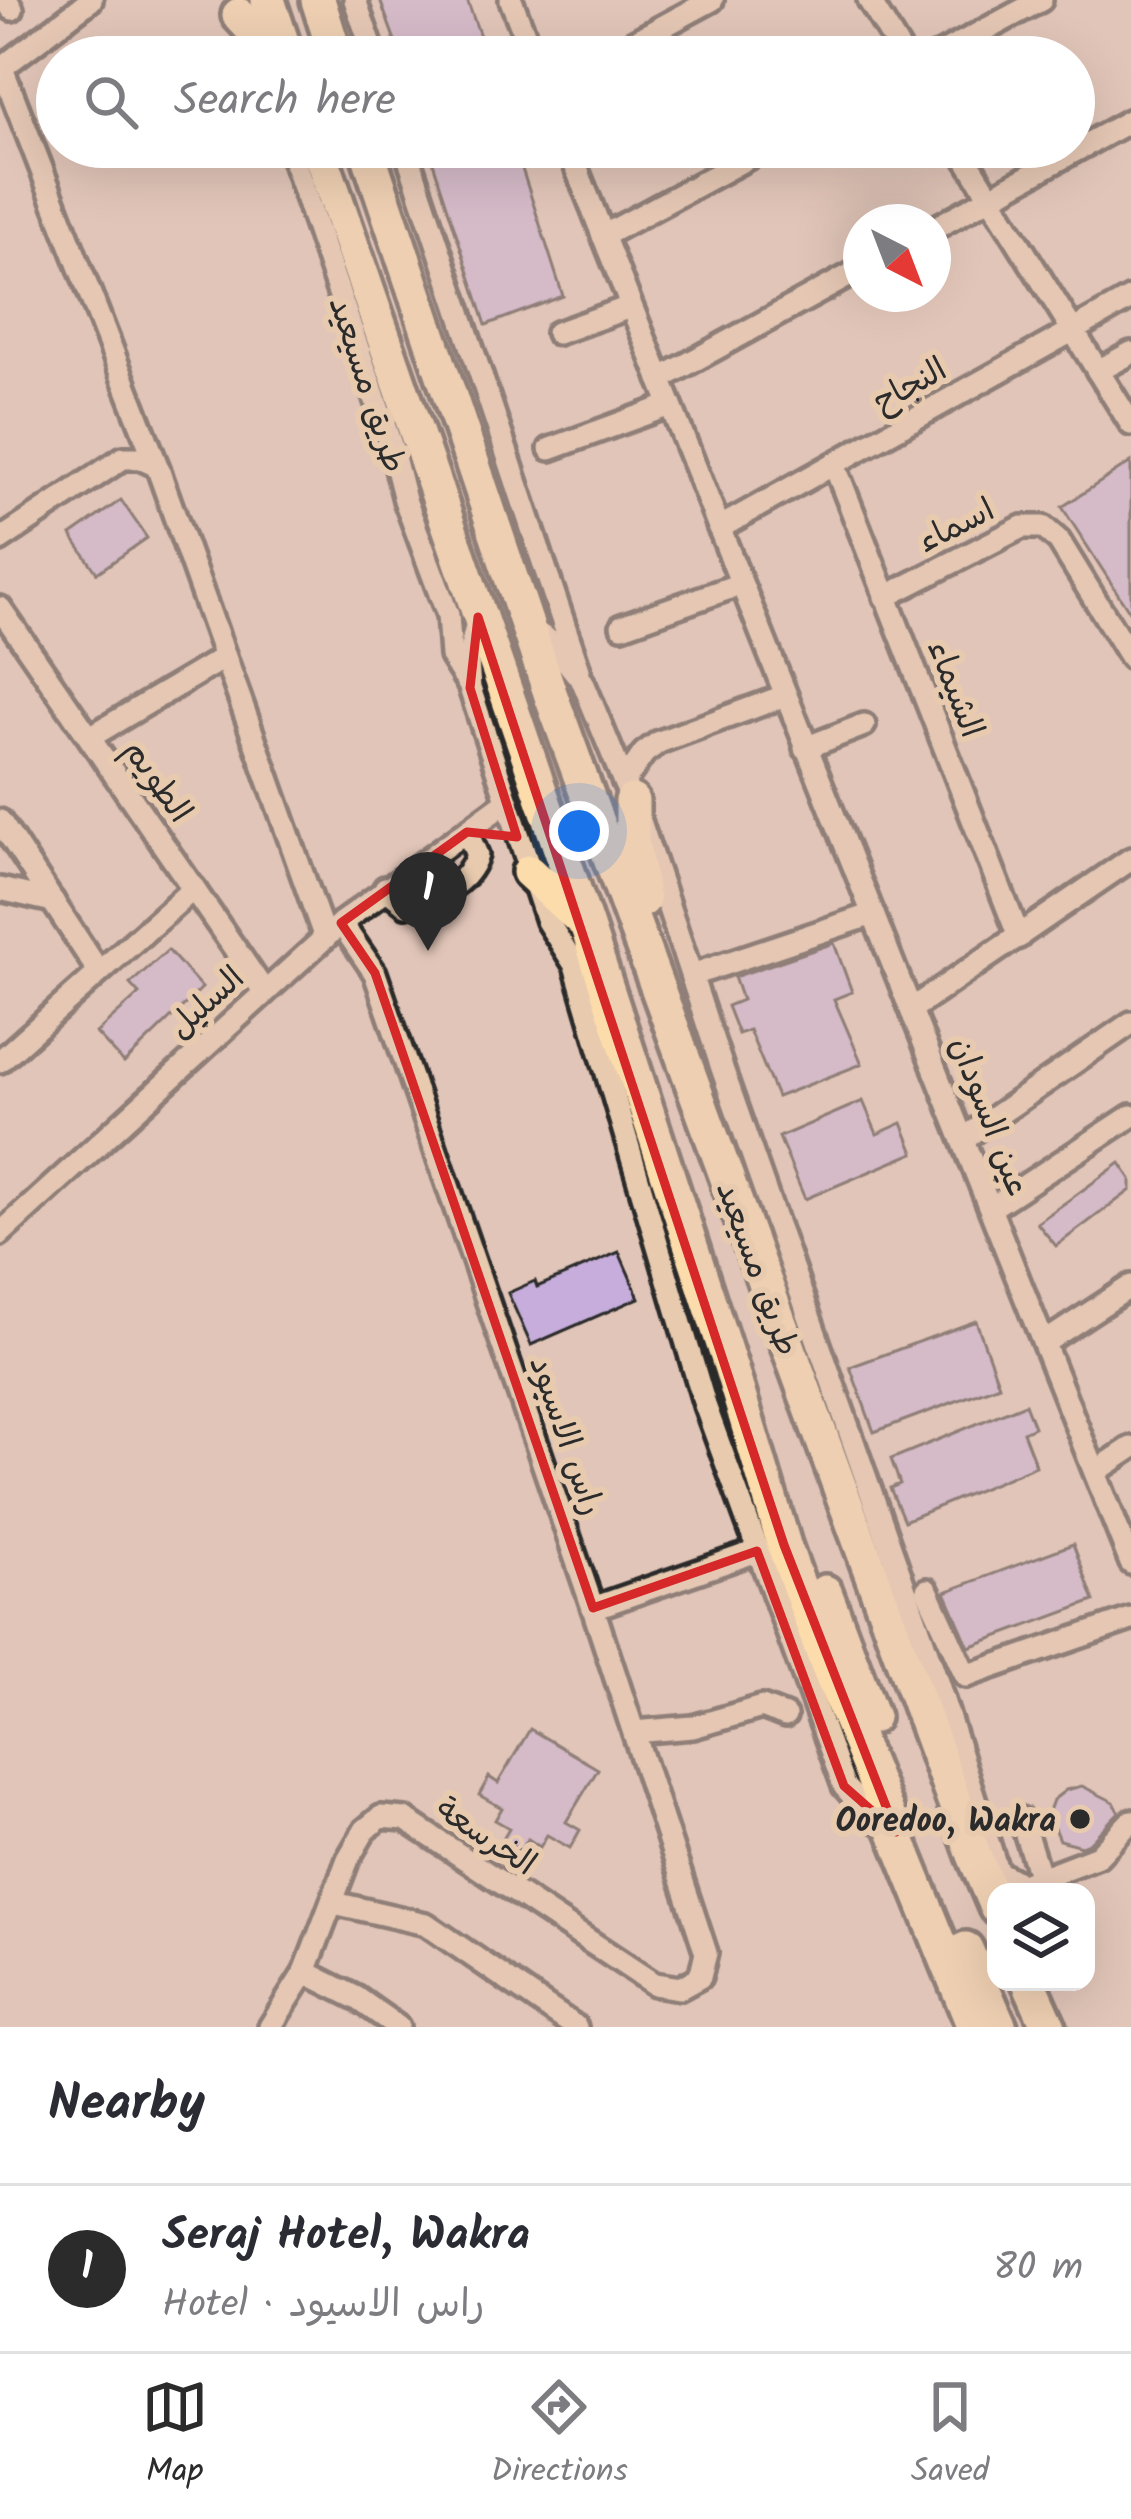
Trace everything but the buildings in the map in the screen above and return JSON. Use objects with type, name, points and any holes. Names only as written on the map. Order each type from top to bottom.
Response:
[{"type":"highway","points":[[318,0],[329,36]]},
{"type":"highway","points":[[247,5],[265,36]]},
{"type":"highway","points":[[247,5],[271,36]]},
{"type":"highway","name":"طريق مسيعيد","points":[[325,168],[586,925],[828,1667],[974,2027]]},
{"type":"highway","name":"طريق مسيعيد","points":[[373,168],[528,627],[974,1856],[1007,1883]]},
{"type":"highway","points":[[628,791],[637,875],[682,1059]]},
{"type":"highway","points":[[525,858],[586,925]]},
{"type":"highway","points":[[731,1369],[815,1567],[920,1843],[1000,2027]]},
{"type":"highway","points":[[754,1544],[770,1500]]},
{"type":"highway","points":[[921,1894],[924,1950],[953,2027]]},
{"type":"highway","points":[[1033,1991],[1049,2027]]},
{"type":"street","points":[[36,36],[67,8],[92,0]]},
{"type":"street","points":[[356,0],[368,36]]},
{"type":"street","points":[[511,0],[525,36]]},
{"type":"street","points":[[645,36],[712,0]]},
{"type":"street","points":[[868,0],[891,36]]},
{"type":"street","points":[[974,36],[1041,0]]},
{"type":"street","points":[[247,5],[251,36]]},
{"type":"street","points":[[1,68],[36,36]]},
{"type":"street","name":"راس الاسيود","points":[[1,68],[36,157]]},
{"type":"street","points":[[1095,140],[1131,120]]},
{"type":"street","name":"راس الاسيود","points":[[40,168],[333,931],[375,973],[698,1922],[706,1954],[700,1977]]},
{"type":"street","name":"طريق مسيعيد","points":[[296,168],[448,616],[452,656],[470,688],[547,921],[574,965],[705,1406],[754,1544],[844,1786],[872,1818],[896,1832]]},
{"type":"street","name":"طريق مسيعيد","points":[[412,168],[584,682],[628,791],[1011,1883]]},
{"type":"street","name":"عين السودان","points":[[576,168],[1131,1563]]},
{"type":"street","points":[[603,236],[729,168]]},
{"type":"street","points":[[972,168],[1131,424]]},
{"type":"street","points":[[951,219],[1044,168]]},
{"type":"street","points":[[660,379],[843,278]]},
{"type":"street","name":"النجاح","points":[[719,528],[1131,298]]},
{"type":"street","points":[[557,333],[630,307]]},
{"type":"street","points":[[1098,371],[1131,353]]},
{"type":"street","points":[[550,449],[670,405]]},
{"type":"street","points":[[0,539],[123,458],[140,458],[157,466]]},
{"type":"street","name":"الشيماء","points":[[834,464],[1019,937]]},
{"type":"street","name":"اسماء","points":[[886,597],[1022,527],[1043,527],[1059,542],[1131,658]]},
{"type":"street","points":[[622,626],[741,584]]},
{"type":"street","name":"الطويم","points":[[0,608],[264,991]]},
{"type":"street","name":"طريق مسيعيد","points":[[470,688],[468,662],[478,617]]},
{"type":"street","name":"طريق مسيعيد","points":[[528,627],[551,642],[584,682]]},
{"type":"street","points":[[90,737],[225,657]]},
{"type":"street","points":[[628,791],[644,753],[658,742],[784,696]]},
{"type":"street","points":[[602,721],[627,741],[658,742]]},
{"type":"street","points":[[807,751],[866,728]]},
{"type":"street","name":"السليل","points":[[0,1234],[333,931],[506,802]]},
{"type":"street","points":[[0,820],[99,972]]},
{"type":"street","points":[[385,888],[406,905],[440,894],[462,880],[477,855],[467,832],[494,834],[525,858]]},
{"type":"street","points":[[914,1008],[1131,859]]},
{"type":"street","points":[[0,1061],[194,888]]},
{"type":"street","points":[[0,889],[53,901]]},
{"type":"street","points":[[692,975],[873,914]]},
{"type":"street","points":[[963,1139],[1131,1023]]},
{"type":"street","points":[[991,1208],[1131,1116]]},
{"type":"street","points":[[1044,1343],[1131,1286]]},
{"type":"street","points":[[1094,1472],[1131,1448]]},
{"type":"street","points":[[593,1608],[754,1544]]},
{"type":"street","points":[[926,1590],[966,1676],[1131,1619]]},
{"type":"street","points":[[634,1732],[693,1727],[762,1706],[784,1715]]},
{"type":"street","name":"الخرسعة","points":[[270,2027],[305,1972],[348,1858],[374,1820],[394,1816],[654,1984],[680,1988],[700,1977]]},
{"type":"street","points":[[1014,1883],[1021,1819]]},
{"type":"street","points":[[1026,1883],[1098,1856],[1131,1821]]},
{"type":"street","points":[[334,1903],[412,1919],[439,1931],[576,2027]]},
{"type":"street","points":[[305,1972],[357,1998],[398,2027]]},
{"type":"highlighted area","points":[[478,617],[784,1545],[896,1832],[844,1786],[757,1551],[593,1608],[375,973],[341,923],[467,832],[517,837],[470,688]]},
{"type":"place","name":"Seraj Hotel, Wakra","points":[[428,951]]},
{"type":"place","name":"Ooredoo, Wakra","points":[[1080,1819]]}]
